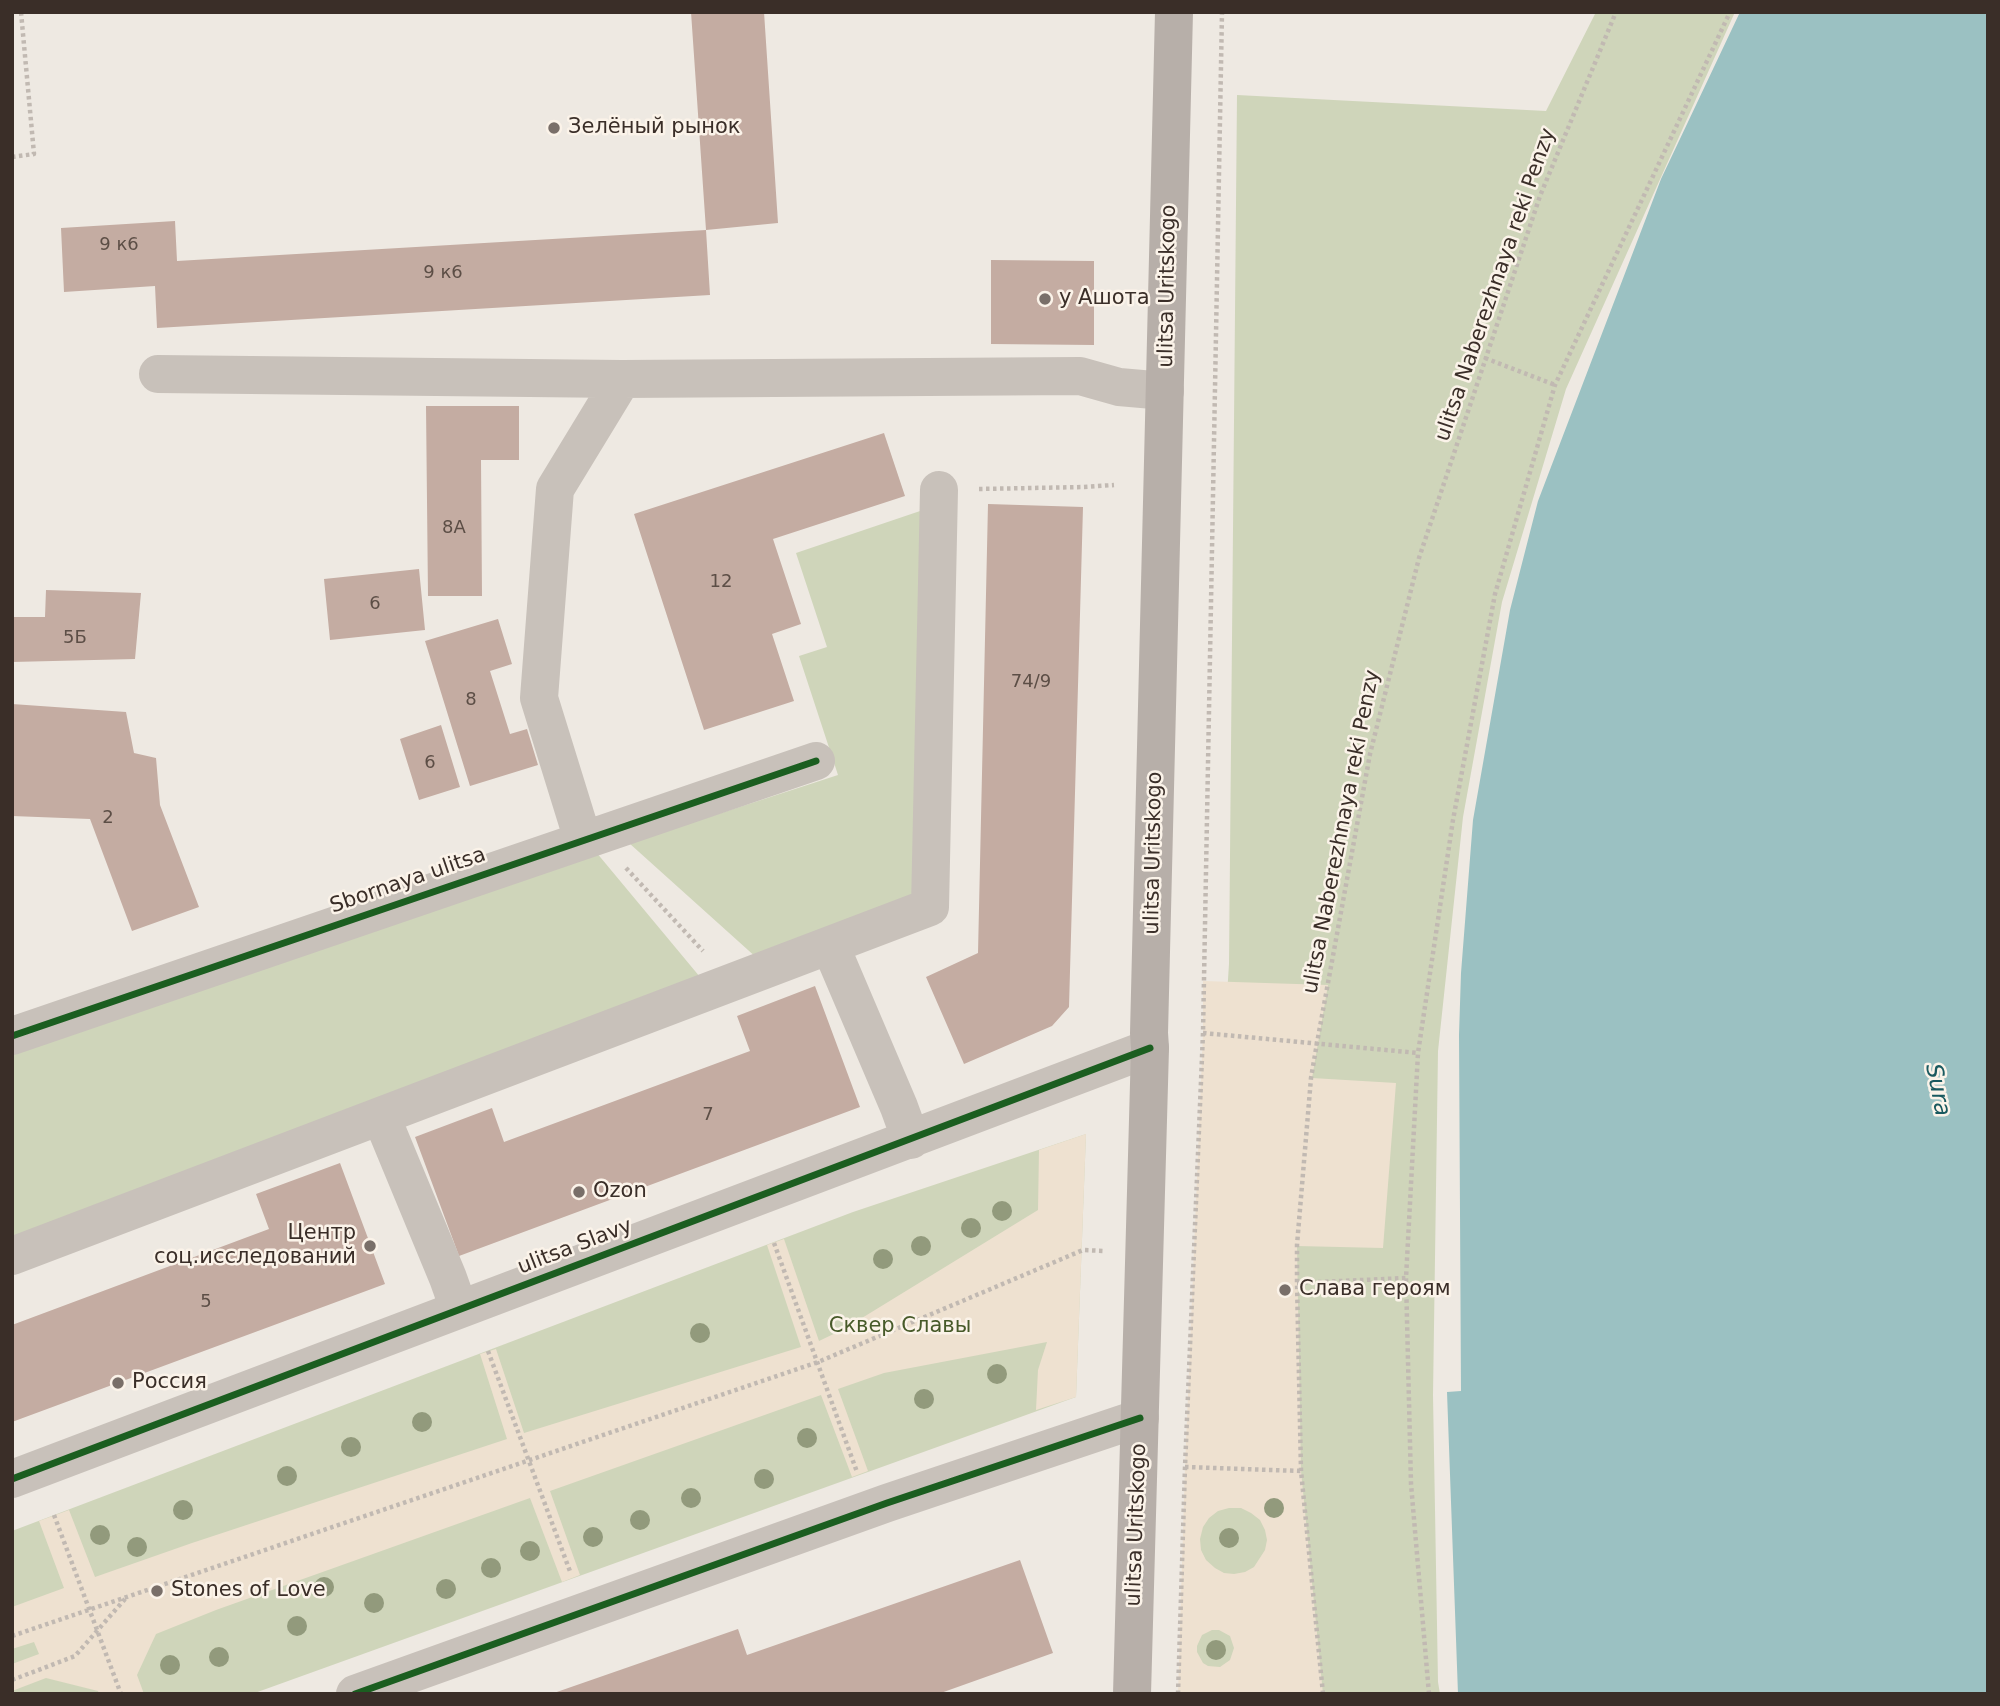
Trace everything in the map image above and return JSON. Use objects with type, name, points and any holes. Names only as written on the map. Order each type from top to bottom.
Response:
[{"type":"main road","name":"ulitsa Uritskogo","points":[[1132,1694],[1174,12]]},
{"type":"street","points":[[158,374],[622,379],[1080,376],[1119,387],[1165,391]]},
{"type":"street","points":[[590,838],[539,698],[555,489],[622,379]]},
{"type":"street","points":[[12,1256],[930,907],[939,490]]},
{"type":"street","name":"Sbornaya ulitsa","points":[[12,1036],[816,761]]},
{"type":"street","points":[[830,945],[900,1107],[911,1140]]},
{"type":"street","name":"ulitsa Slavy","points":[[12,1479],[1150,1048]]},
{"type":"street","points":[[381,1116],[459,1309]]},
{"type":"street","points":[[355,1694],[887,1503],[1140,1418]]},
{"type":"path","points":[[12,157],[34,154],[21,12]]},
{"type":"path","points":[[1178,1694],[1203,1033],[1222,12]]},
{"type":"path","points":[[1429,1694],[1411,1484],[1406,1278],[1418,1053],[1453,820],[1495,594],[1555,385],[1730,12]]},
{"type":"path","points":[[1485,358],[1555,385]]},
{"type":"path","points":[[939,490],[1114,485]]},
{"type":"path","points":[[590,838],[706,955],[746,977]]},
{"type":"path","points":[[1203,1033],[1418,1053]]},
{"type":"path","points":[[774,1243],[858,1475]]},
{"type":"path","points":[[12,1636],[818,1362],[1083,1250]]},
{"type":"path","points":[[1297,1283],[1406,1278]]},
{"type":"path","points":[[488,1352],[572,1578]]},
{"type":"path","points":[[1185,1467],[1301,1471]]},
{"type":"path","points":[[54,1515],[121,1694]]},
{"type":"path","points":[[12,1679],[75,1656],[125,1598]]},
{"type":"green space","points":[[1596,12],[1735,12],[1566,389],[1502,602],[1463,817],[1438,1051],[1433,1395],[1440,1694],[1189,1694],[1194,1500],[1229,964],[1237,95],[1546,111]]},
{"type":"green space","points":[[926,509],[919,892],[758,959],[629,843],[838,775],[799,656],[827,647],[796,553]]},
{"type":"green space","points":[[596,852],[700,977],[12,1240],[12,1049]]},
{"type":"green space","name":"Сквер Славы","points":[[1086,1134],[1076,1397],[252,1694],[12,1694],[12,1531],[853,1212]]},
{"type":"shaded area","points":[[1203,981],[1328,985],[1312,1078],[1396,1083],[1383,1248],[1297,1246],[1301,1471],[1323,1694],[1178,1694]],"holes":[[[1241,1508],[1260,1520],[1267,1540],[1265,1550],[1254,1567],[1234,1574],[1224,1573],[1206,1560],[1200,1539],[1209,1518],[1218,1511]],[[1219,1630],[1230,1636],[1234,1648],[1230,1660],[1220,1667],[1203,1663],[1197,1652],[1202,1635]]]},
{"type":"shaded area","points":[[1086,1134],[1076,1397],[1036,1410],[1038,1370],[1047,1342],[884,1373],[838,1389],[868,1471],[852,1477],[821,1395],[550,1491],[580,1575],[562,1582],[530,1498],[156,1634],[137,1675],[144,1694],[99,1694],[98,1691],[46,1678],[12,1691],[12,1664],[39,1654],[34,1642],[12,1649],[12,1607],[64,1588],[39,1521],[69,1510],[95,1577],[507,1439],[480,1354],[496,1349],[524,1433],[801,1347],[767,1245],[784,1239],[819,1341],[844,1329],[1038,1210],[1039,1150]]},
{"type":"water","name":"Sura","points":[[1740,12],[1988,12],[1988,1694],[1458,1694],[1447,1392],[1461,1391],[1459,1035],[1473,820],[1510,610],[1538,501],[1661,179]]},
{"type":"building","points":[[691,12],[764,12],[778,223],[706,230]]},
{"type":"building","points":[[175,221],[177,261],[706,230],[710,295],[157,328],[155,286],[64,292],[61,228]]},
{"type":"building","points":[[991,260],[1094,261],[1094,345],[991,344]]},
{"type":"building","points":[[426,406],[519,406],[519,460],[481,460],[482,596],[428,596]]},
{"type":"building","points":[[884,433],[905,496],[773,539],[801,624],[772,634],[794,701],[704,730],[634,514]]},
{"type":"building","points":[[988,504],[1083,507],[1069,1007],[1052,1026],[964,1064],[926,977],[978,953]]},
{"type":"building","points":[[419,569],[425,630],[330,640],[324,579]]},
{"type":"building","points":[[46,590],[141,593],[135,659],[12,662],[12,617],[45,617]]},
{"type":"building","points":[[498,619],[512,664],[490,671],[510,734],[527,729],[538,765],[470,786],[425,641]]},
{"type":"building","points":[[12,704],[126,712],[134,753],[156,758],[160,805],[199,907],[132,931],[90,819],[12,816]]},
{"type":"building","points":[[441,725],[460,787],[419,800],[400,739]]},
{"type":"building","points":[[815,986],[860,1107],[459,1256],[415,1137],[492,1108],[504,1142],[750,1051],[737,1016]]},
{"type":"building","points":[[340,1163],[385,1284],[12,1422],[12,1325],[269,1229],[256,1194]]},
{"type":"building","points":[[1020,1560],[1053,1653],[938,1694],[551,1694],[738,1629],[747,1655]]},
{"type":"cycle path","points":[[12,1036],[816,761]]},
{"type":"cycle path","points":[[12,1479],[1150,1048]]},
{"type":"cycle path","points":[[355,1694],[887,1503],[1140,1418]]},
{"type":"place","name":"Зелёный рынок","points":[[554,128]]},
{"type":"place","name":"у Ашота","points":[[1045,299]]},
{"type":"place","name":"Ozon","points":[[579,1192]]},
{"type":"place","name":"Центр соц.исследований","points":[[370,1246]]},
{"type":"place","name":"Слава героям","points":[[1285,1290]]},
{"type":"place","name":"Россия","points":[[118,1383]]},
{"type":"place","name":"Stones of Love","points":[[157,1591]]}]
